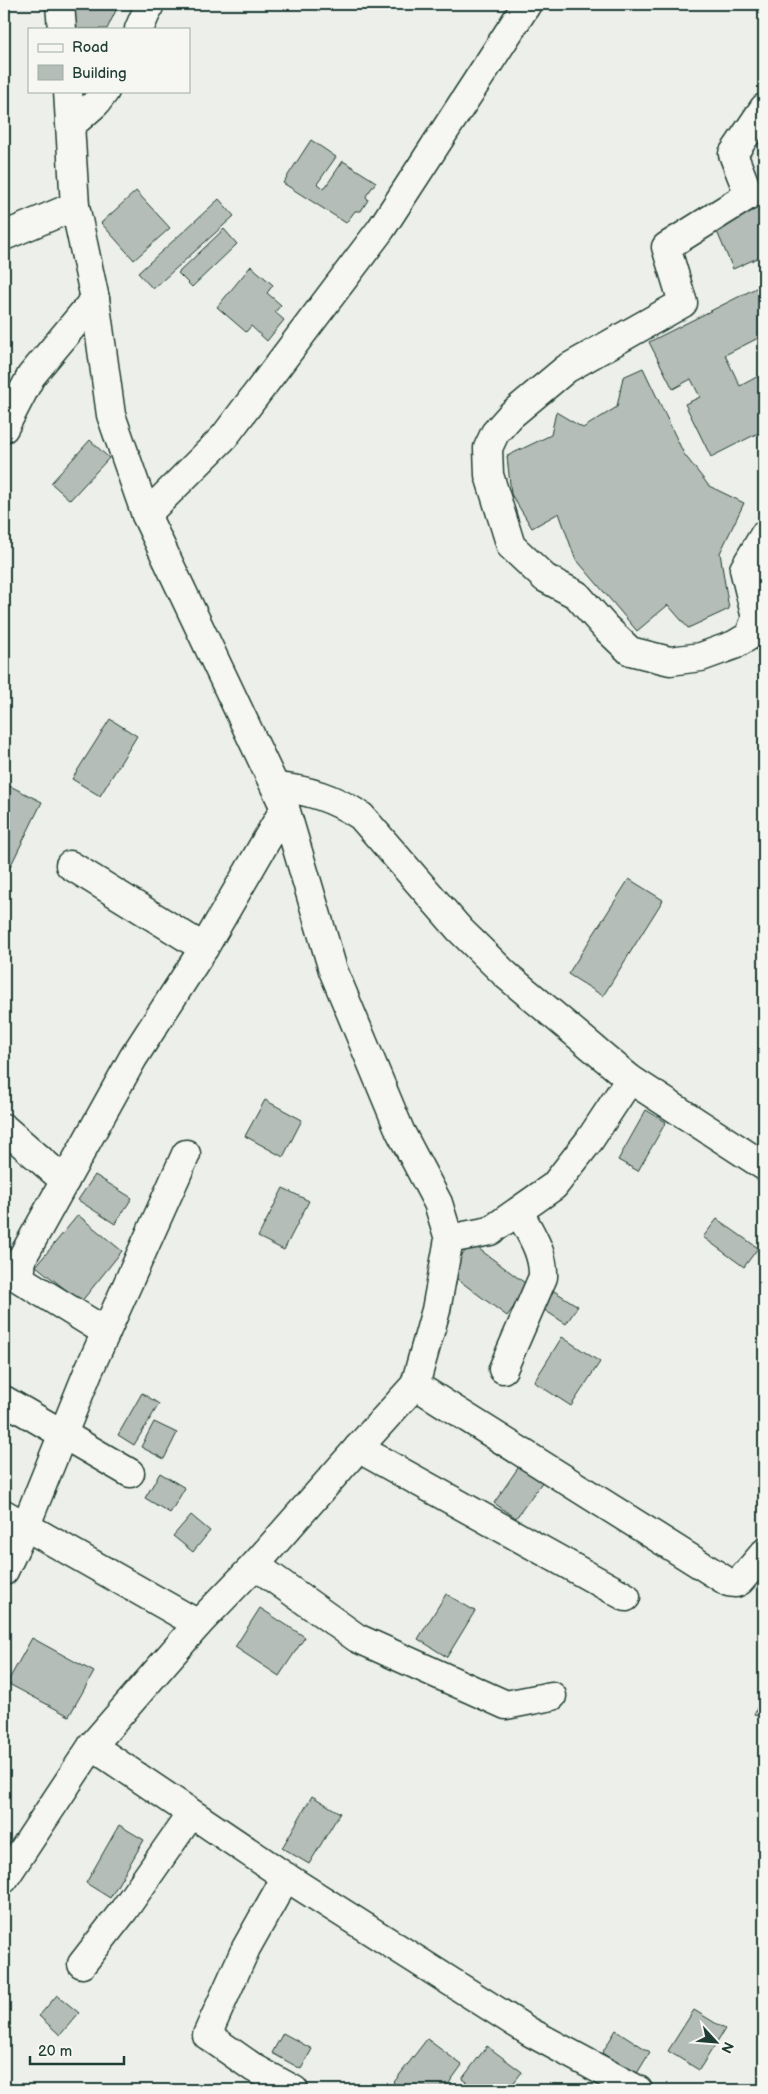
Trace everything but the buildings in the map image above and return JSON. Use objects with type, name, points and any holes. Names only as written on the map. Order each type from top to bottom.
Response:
[{"type":"street","points":[[60,4],[62,28]]},
{"type":"street","points":[[139,28],[150,4]]},
{"type":"street","points":[[146,515],[224,437],[381,229],[527,4]]},
{"type":"street","points":[[4,1879],[92,1746],[198,1624],[255,1565],[415,1385],[436,1310],[449,1239],[438,1203],[400,1131],[333,970],[281,798],[146,515],[111,415],[95,299],[75,206],[68,92]]},
{"type":"street","points":[[71,125],[104,92]]},
{"type":"street","points":[[764,108],[733,154],[749,195],[666,247],[683,303],[566,369],[511,415],[494,433],[488,448],[489,475],[511,546],[545,578],[577,595],[605,627],[630,651],[670,661],[701,657],[734,645],[749,636],[756,618],[744,569],[764,535]]},
{"type":"street","points":[[4,236],[75,206]]},
{"type":"street","points":[[4,428],[31,376],[95,299]]},
{"type":"street","points":[[106,1332],[20,1279],[22,1258],[133,1058],[204,948],[281,798],[302,789],[343,804],[361,816],[460,930],[506,975],[630,1079],[764,1166]]},
{"type":"street","points":[[70,865],[204,948]]},
{"type":"street","points":[[449,1239],[490,1232],[554,1186],[589,1141],[630,1079]]},
{"type":"street","points":[[4,1128],[65,1180]]},
{"type":"street","points":[[4,1571],[15,1520],[63,1434],[106,1332],[186,1154]]},
{"type":"street","points":[[502,1369],[543,1277],[540,1251],[519,1212]]},
{"type":"street","points":[[415,1385],[728,1582],[736,1583],[740,1581],[764,1553]]},
{"type":"street","points":[[4,1400],[130,1473]]},
{"type":"street","points":[[358,1448],[626,1597]]},
{"type":"street","points":[[15,1520],[198,1624]]},
{"type":"street","points":[[255,1565],[357,1638],[506,1705],[552,1696]]},
{"type":"street","points":[[92,1746],[286,1877],[530,2032],[638,2090]]},
{"type":"street","points":[[82,1964],[124,1910],[191,1814]]},
{"type":"street","points":[[286,1877],[246,1948],[207,2035],[254,2068],[294,2090]]}]
